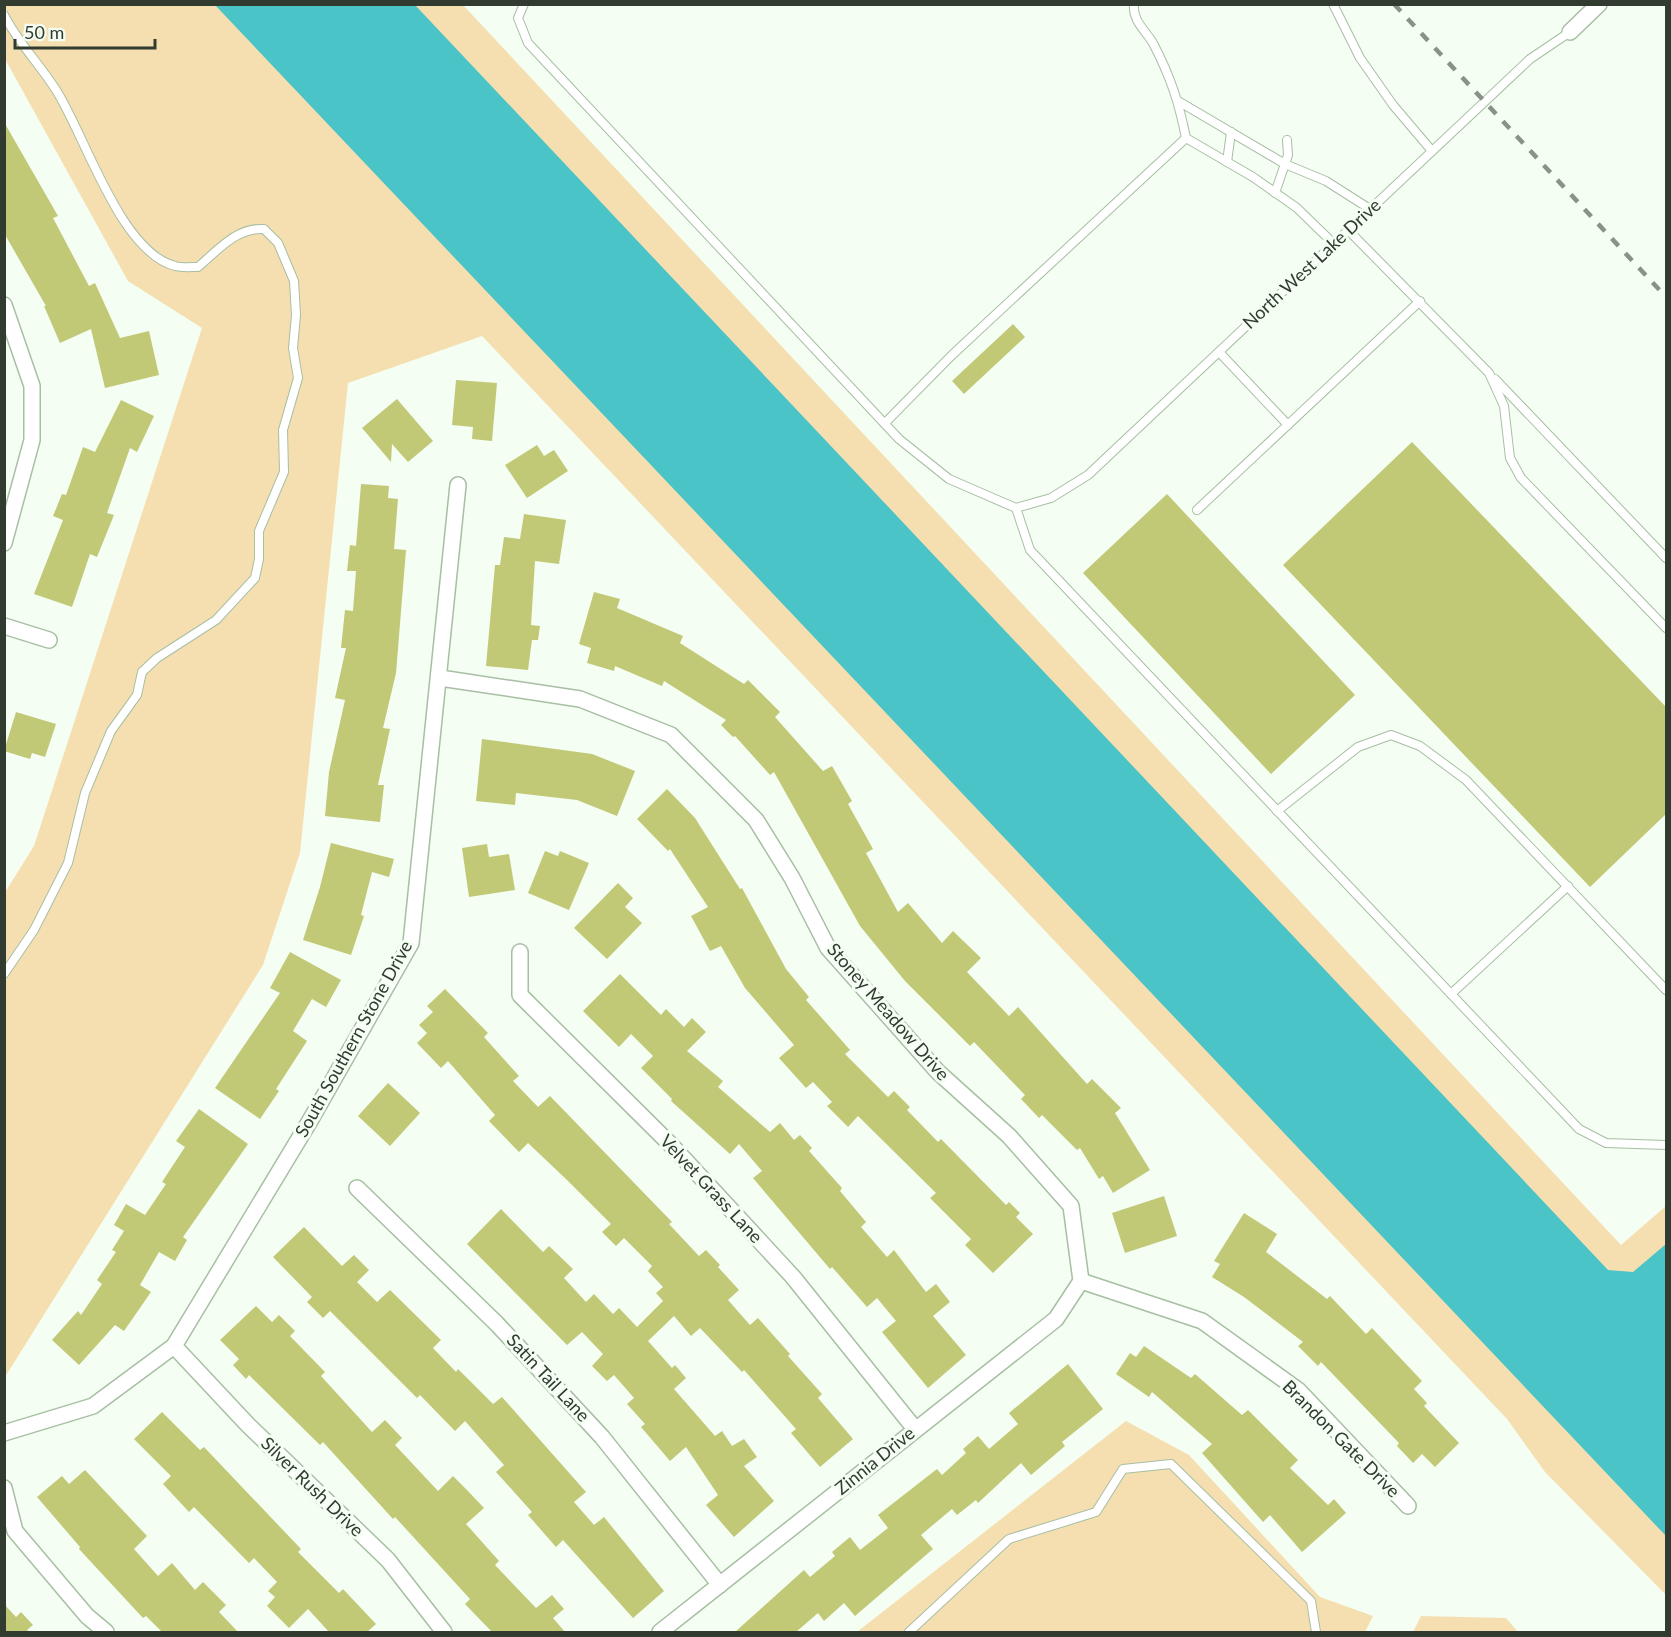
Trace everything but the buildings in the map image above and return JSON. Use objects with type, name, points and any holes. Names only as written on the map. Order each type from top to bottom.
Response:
[{"type":"street","name":"North West Lake Drive","points":[[1569,32],[1599,4]]},
{"type":"street","points":[[4,305],[32,386],[32,440],[4,543]]},
{"type":"street","name":"South Southern Stone Drive","points":[[174,1346],[311,1119],[411,943],[458,485]]},
{"type":"street","points":[[4,626],[49,640]]},
{"type":"street","name":"Stoney Meadow Drive","points":[[440,678],[580,699],[671,735],[756,820],[792,878],[828,948],[938,1072],[1009,1136],[1071,1206],[1080,1281]]},
{"type":"street","name":"Velvet Grass Lane","points":[[520,952],[520,995],[673,1147],[793,1277],[915,1429]]},
{"type":"street","name":"Satin Tail Lane","points":[[357,1188],[497,1324],[602,1437],[720,1586]]},
{"type":"street","name":"Zinnia Drive","points":[[660,1632],[1056,1319],[1080,1281]]},
{"type":"street","name":"Brandon Gate Drive","points":[[1080,1281],[1202,1321],[1298,1390],[1408,1506]]},
{"type":"street","points":[[4,1433],[93,1406],[174,1346]]},
{"type":"street","name":"Silver Rush Drive","points":[[174,1346],[248,1425],[388,1560],[444,1632]]},
{"type":"street","points":[[4,1488],[15,1531],[87,1616],[106,1632]]},
{"type":"lane","points":[[524,4],[518,18],[528,43],[899,439],[949,479],[1016,508],[1030,550],[1579,1129],[1606,1143],[1666,1145]]},
{"type":"lane","points":[[1134,4],[1138,23],[1153,42],[1178,101],[1186,138],[1297,208],[1334,244]]},
{"type":"lane","points":[[1333,4],[1360,58],[1393,105],[1432,151]]},
{"type":"lane","points":[[4,15],[24,50],[57,92],[115,207],[131,232],[153,254],[175,266],[198,267],[232,238],[250,228],[264,229],[278,243],[294,281],[296,315],[293,348],[298,378],[283,430],[284,472],[259,531],[259,559],[255,578],[216,620],[157,658],[142,672],[137,695],[111,732],[85,793],[68,863],[34,930],[4,974]]},
{"type":"lane","name":"North West Lake Drive","points":[[1016,508],[1051,498],[1089,475],[1530,59],[1569,32]]},
{"type":"lane","points":[[1178,101],[1285,164],[1326,181],[1370,209]]},
{"type":"lane","points":[[1227,162],[1231,132]]},
{"type":"lane","points":[[885,423],[952,355],[1186,138]]},
{"type":"lane","points":[[1275,193],[1288,155],[1287,140]]},
{"type":"lane","points":[[1348,230],[1420,301],[1666,558]]},
{"type":"lane","points":[[1197,510],[1420,301]]},
{"type":"lane","points":[[1219,352],[1288,425]]},
{"type":"lane","points":[[1489,373],[1504,406],[1510,458],[1521,478],[1666,628]]},
{"type":"lane","points":[[1277,811],[1358,747],[1391,735],[1420,746],[1466,780],[1666,990]]},
{"type":"lane","points":[[1451,994],[1568,886]]},
{"type":"lane","points":[[909,1632],[1009,1539],[1096,1512],[1123,1469],[1171,1464],[1311,1601],[1316,1632]]},
{"type":"shaded area","points":[[5,5],[463,5],[1621,1245],[1666,1206],[1666,1595],[1545,1472],[1507,1419],[482,336],[348,383],[300,853],[263,965],[5,1377],[4,894],[34,846],[202,328],[128,281],[5,59]]},
{"type":"shaded area","points":[[1126,1421],[1189,1455],[1320,1597],[1373,1616],[1365,1632],[857,1632]]},
{"type":"shaded area","points":[[1421,1616],[1506,1618],[1518,1632],[1413,1632]]},
{"type":"water","points":[[215,5],[415,5],[1608,1270],[1633,1272],[1666,1244],[1666,1536]]},
{"type":"railway","points":[[1394,4],[1666,297]]}]
